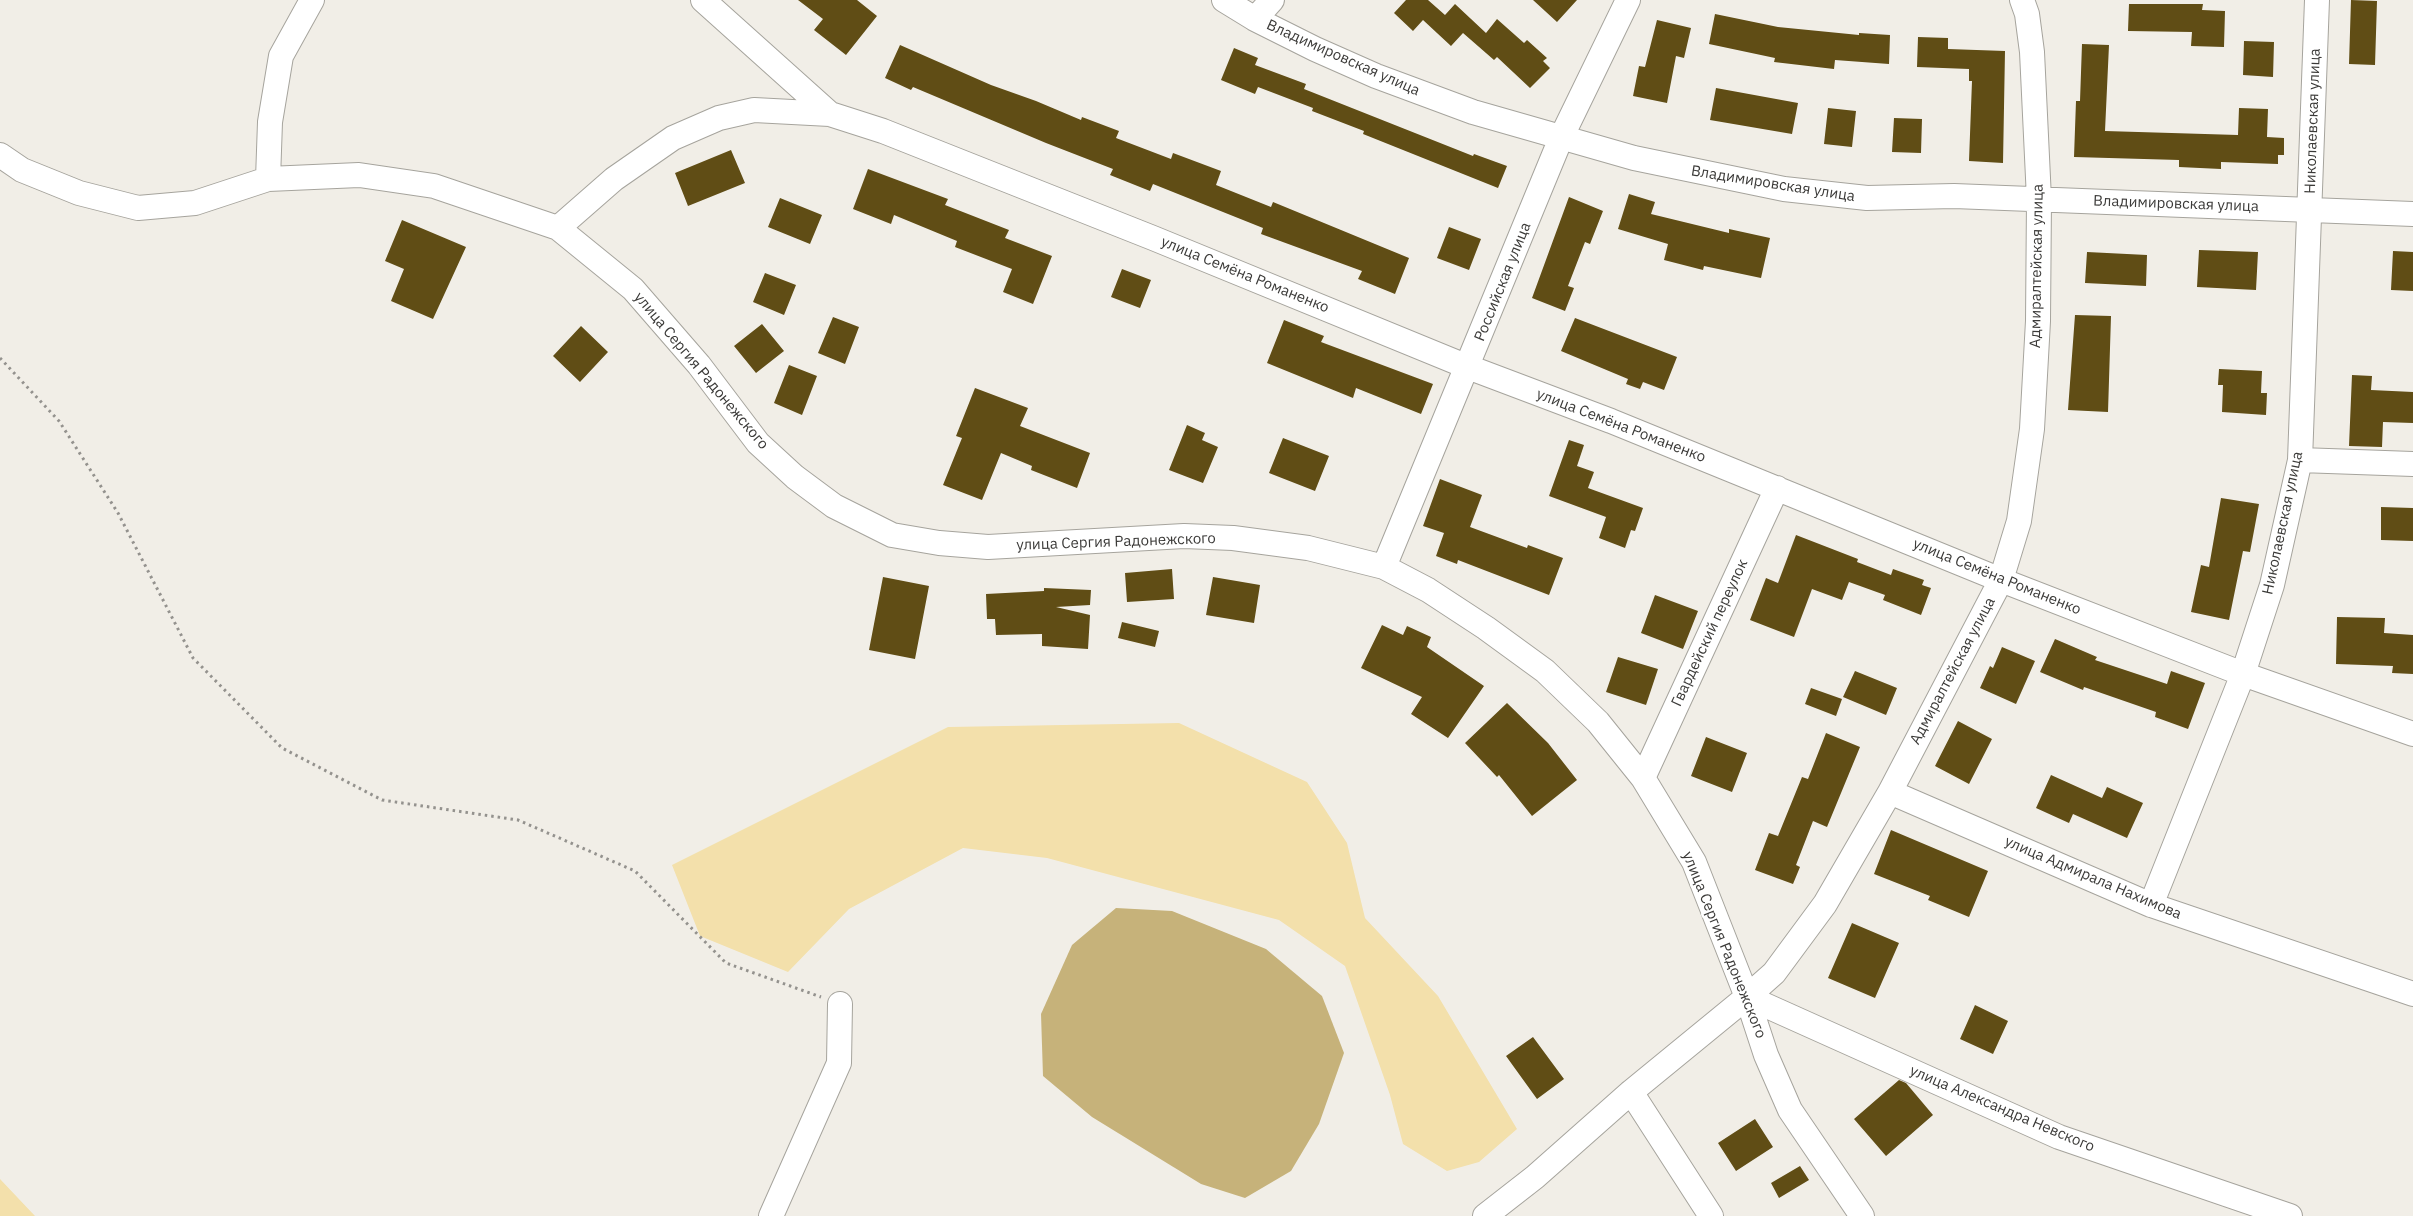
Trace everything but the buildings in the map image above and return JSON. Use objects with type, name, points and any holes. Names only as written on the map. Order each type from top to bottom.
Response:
[{"type":"street","points":[[268,179],[270,122],[281,56],[312,0]]},
{"type":"street","name":"улица Семёна Романенко","points":[[703,0],[830,114]]},
{"type":"street","name":"Владимировская улица","points":[[1224,0],[1255,18],[1376,76],[1473,112],[1634,158],[1784,189],[1867,198],[1954,196],[2310,208],[2413,214]]},
{"type":"street","points":[[1255,18],[1272,0]]},
{"type":"street","name":"Российская улица","points":[[1384,567],[1561,138],[1628,0]]},
{"type":"street","name":"Адмиралтейская улица","points":[[1485,1216],[1535,1177],[1631,1092],[1774,973],[1826,904],[1890,792],[2001,580],[2019,522],[2032,429],[2038,321],[2039,199],[2032,52],[2027,14],[2022,0]]},
{"type":"street","name":"Николаевская улица","points":[[2151,906],[2243,674],[2272,585],[2300,460],[2317,0]]},
{"type":"street","name":"улица Семёна Романенко","points":[[558,228],[614,179],[673,138],[719,118],[754,110],[830,114],[883,131],[1153,238],[1468,367],[1611,421],[2001,580],[2243,674],[2413,734]]},
{"type":"street","name":"улица Сергия Радонежского","points":[[0,155],[22,170],[79,193],[138,208],[195,203],[268,179],[359,175],[434,186],[558,228],[632,288],[699,365],[758,443],[795,477],[834,506],[892,535],[939,543],[988,547],[1184,536],[1233,538],[1308,548],[1384,567],[1428,590],[1486,628],[1545,671],[1598,722],[1644,778],[1694,862],[1747,997],[1766,1055],[1790,1110],[1862,1216]]},
{"type":"street","points":[[2300,460],[2413,464]]},
{"type":"street","name":"Гвардейский переулок","points":[[1644,778],[1777,488]]},
{"type":"street","name":"улица Адмирала Нахимова","points":[[1890,792],[2151,906],[2413,994]]},
{"type":"street","name":"улица Александра Невского","points":[[1747,997],[2059,1137],[2290,1216]]},
{"type":"street","points":[[771,1216],[839,1064],[840,1004]]},
{"type":"street","points":[[1631,1092],[1711,1216]]},
{"type":"path","points":[[0,358],[59,422],[118,513],[193,658],[282,748],[382,800],[518,820],[635,871],[726,963],[840,1004]]},
{"type":"shaded area","points":[[1179,723],[1307,782],[1347,843],[1365,918],[1438,996],[1517,1129],[1479,1162],[1447,1171],[1403,1144],[1390,1095],[1345,966],[1279,920],[1047,858],[963,848],[849,909],[788,972],[700,936],[672,865],[948,727]]},
{"type":"shaded area","points":[[1116,908],[1172,911],[1266,949],[1322,996],[1344,1053],[1319,1124],[1291,1171],[1245,1198],[1201,1184],[1092,1117],[1043,1076],[1041,1014],[1072,945]]},
{"type":"shaded area","points":[[0,1179],[35,1216],[0,1216]]}]
